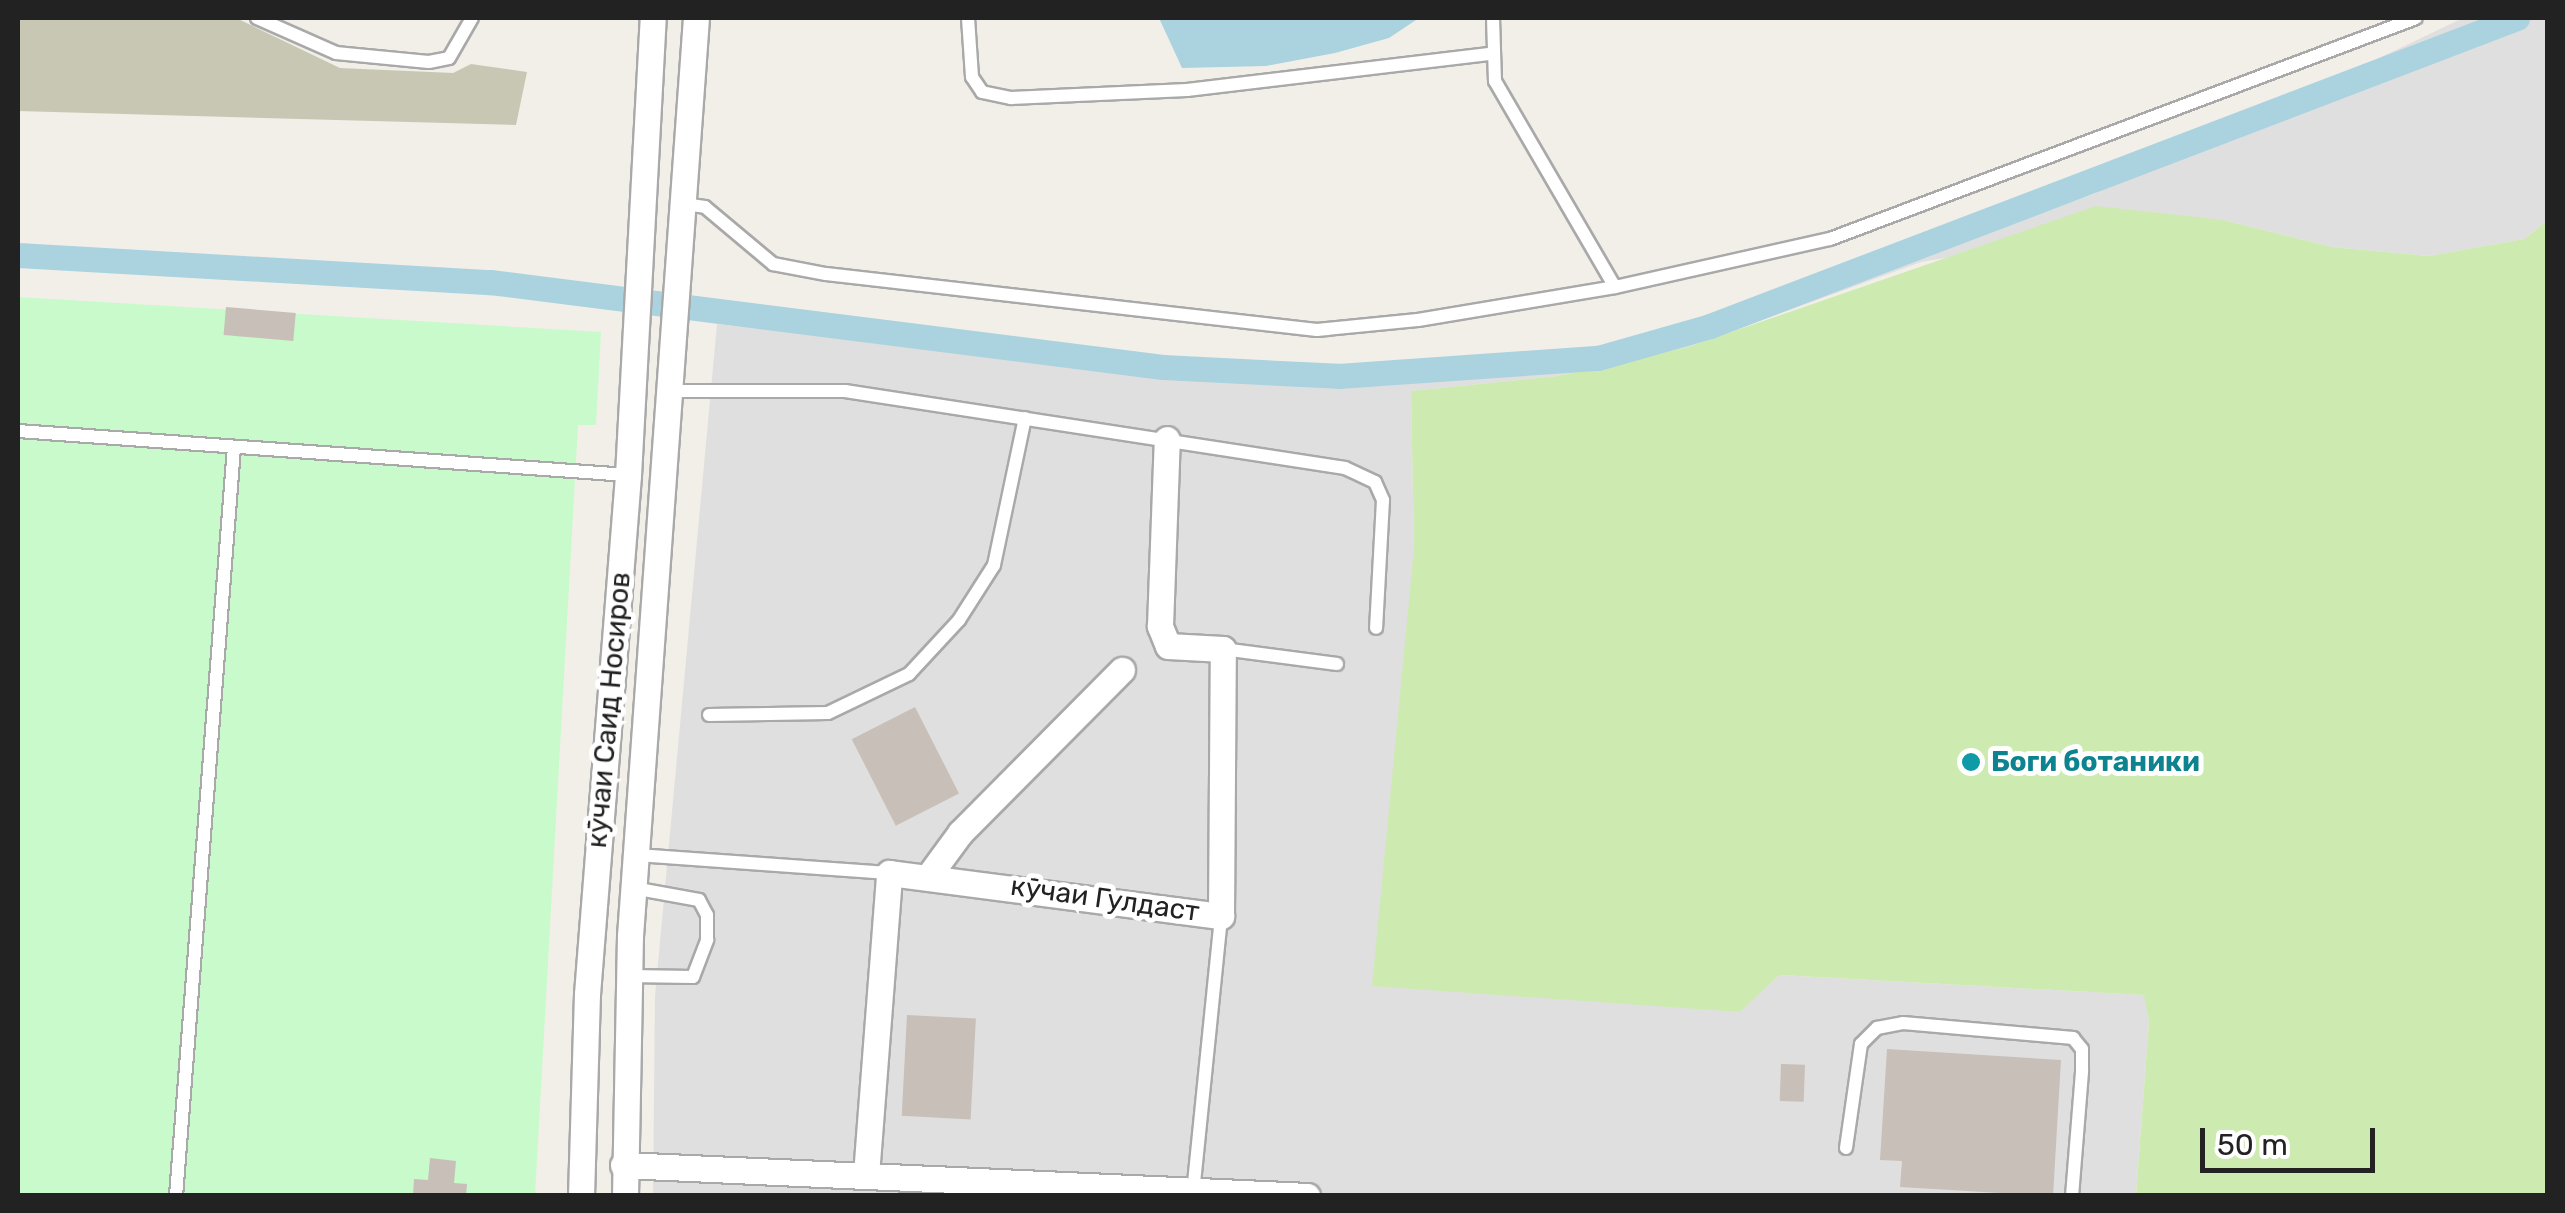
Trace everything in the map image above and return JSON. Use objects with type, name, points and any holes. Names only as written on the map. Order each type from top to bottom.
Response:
[{"type":"street","name":"кӯчаи Саид Носиров","points":[[581,1196],[594,895],[628,475],[653,18]]},
{"type":"street","name":"кӯчаи Саид Носиров","points":[[625,1196],[628,976],[673,392],[696,18]]},
{"type":"street","points":[[1166,439],[1160,626],[1168,646],[1222,649],[1226,840],[1221,916]]},
{"type":"street","points":[[930,874],[960,833],[1122,670]]},
{"type":"street","points":[[866,1175],[889,873]]},
{"type":"street","name":"кӯчаи Гулдаст","points":[[889,873],[930,874],[1221,916]]},
{"type":"street","points":[[594,895],[633,894]]},
{"type":"street","points":[[623,1166],[823,1185],[866,1175],[1307,1196]]},
{"type":"lane","points":[[256,18],[336,53],[429,62],[448,58],[472,18]]},
{"type":"lane","points":[[968,18],[972,77],[982,92],[1011,98],[1186,90],[1491,54]]},
{"type":"lane","points":[[1493,18],[1491,54],[1495,81],[1614,287]]},
{"type":"lane","points":[[683,215],[705,207],[773,264],[1318,330],[1418,320],[1614,287],[1830,238],[2416,18]]},
{"type":"lane","points":[[673,392],[844,391],[1344,468],[1375,482],[1382,500],[1376,628]]},
{"type":"lane","points":[[709,715],[828,714],[909,674],[958,620],[994,565],[1025,418]]},
{"type":"lane","points":[[18,431],[628,475]]},
{"type":"lane","points":[[176,1196],[234,447]]},
{"type":"lane","points":[[1222,649],[1337,664]]},
{"type":"lane","points":[[636,855],[889,873]]},
{"type":"lane","points":[[628,976],[693,977],[707,940],[707,915],[699,900],[633,894]]},
{"type":"lane","name":"кӯчаи Гулдаст","points":[[1193,1192],[1221,916]]},
{"type":"lane","points":[[1846,1148],[1862,1044],[1877,1028],[1903,1023],[2073,1038],[2082,1060],[2072,1196]]},
{"type":"shaded area","points":[[18,18],[236,18],[340,68],[453,73],[471,64],[527,72],[516,125],[18,111]]},
{"type":"shaded area","points":[[2463,18],[2547,18],[2547,221],[2524,239],[2429,256],[2332,247],[2223,220],[2186,218],[1921,262],[1688,347],[1557,376],[1411,391],[1414,548],[1779,975],[2145,995],[2149,1022],[2136,1195],[653,1196],[655,996],[717,324],[1161,375],[1341,385],[1599,362],[1713,331],[2094,194]]},
{"type":"green space","name":"Боги ботаники","points":[[2096,206],[2223,220],[2332,247],[2429,256],[2524,239],[2547,221],[2547,1195],[2136,1195],[2149,1022],[2144,995],[1779,975],[1740,1012],[1372,986],[1414,548],[1411,391],[1557,376],[1688,347]]},
{"type":"green space","points":[[18,297],[601,332],[596,425],[578,425],[535,1195],[18,1195]]},
{"type":"water","points":[[1159,18],[1419,18],[1389,38],[1335,53],[1266,66],[1182,68]]},
{"type":"building","points":[[226,307],[296,313],[293,341],[224,335]]},
{"type":"building","points":[[915,707],[959,793],[896,826],[852,739]]},
{"type":"building","points":[[907,1015],[976,1019],[971,1119],[902,1116]]},
{"type":"building","points":[[1887,1049],[2061,1060],[2053,1196],[1900,1187],[1902,1161],[1880,1160]]},
{"type":"building","points":[[1781,1064],[1805,1065],[1804,1102],[1780,1101]]},
{"type":"building","points":[[430,1158],[456,1161],[454,1183],[467,1184],[466,1196],[413,1196],[414,1179],[428,1180]]},
{"type":"waterway","points":[[18,255],[490,282],[1163,367],[1338,376],[1598,358],[1710,326],[2517,18]]},
{"type":"place","name":"Боги ботаники","points":[[1971,762]]}]
